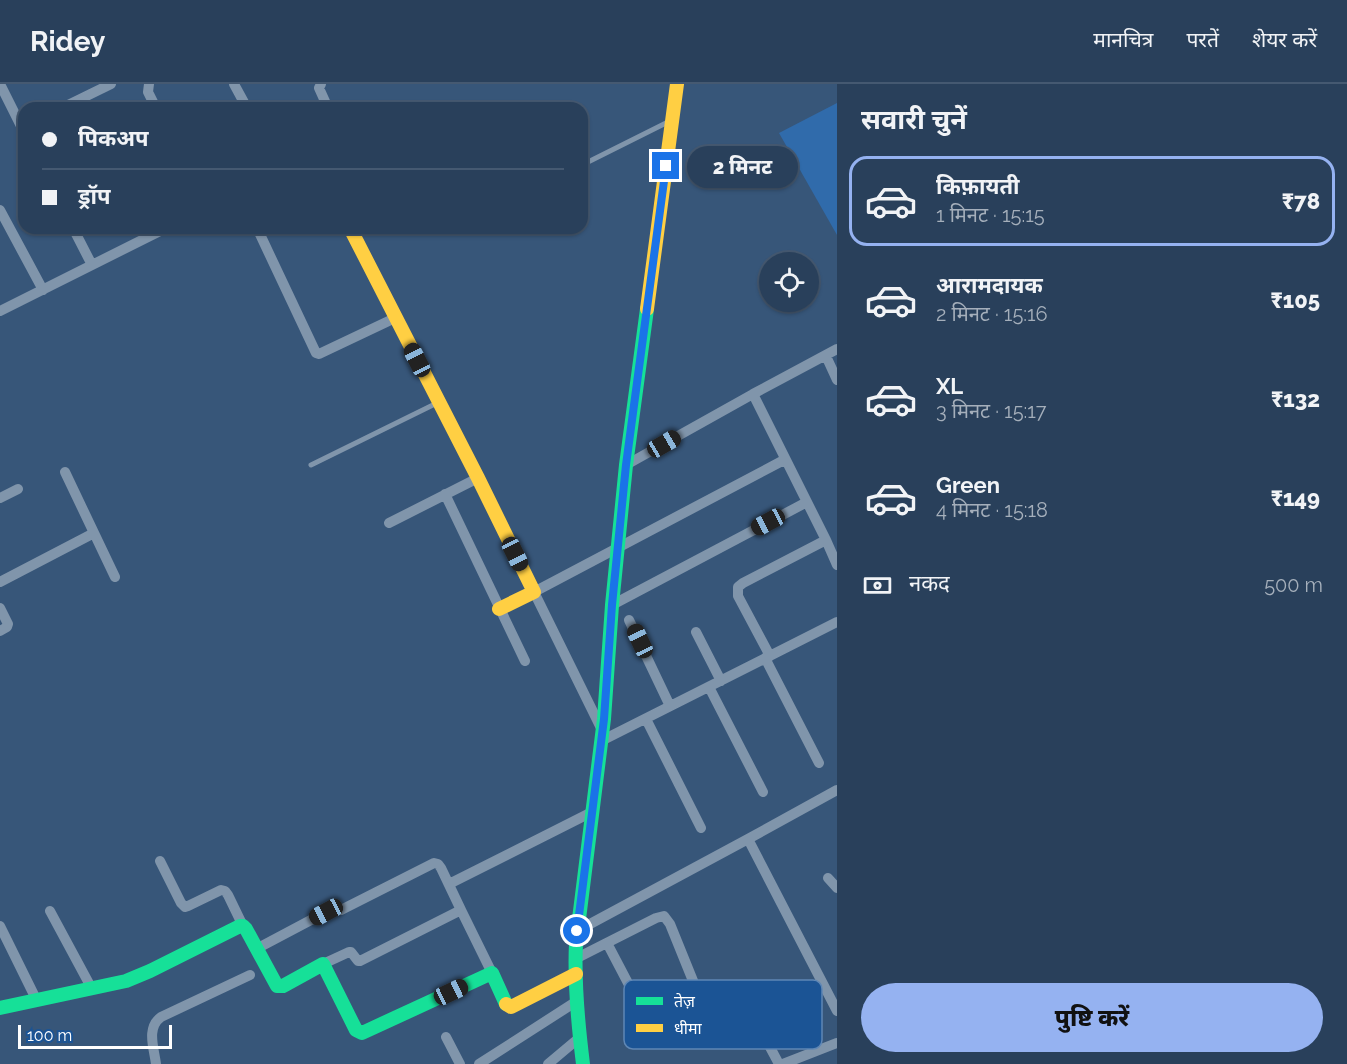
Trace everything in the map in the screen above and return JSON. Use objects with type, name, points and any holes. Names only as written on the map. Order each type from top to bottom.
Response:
[{"type":"street","points":[[0,84],[18,119]]},
{"type":"street","points":[[74,102],[111,84]]},
{"type":"street","points":[[149,84],[148,92],[153,102]]},
{"type":"street","points":[[234,84],[244,102]]},
{"type":"street","points":[[321,84],[319,88],[325,102]]},
{"type":"street","points":[[583,1064],[579,1038],[575,959],[577,931],[602,736],[626,465],[677,84]]},
{"type":"street","points":[[0,210],[43,290]]},
{"type":"street","points":[[76,234],[92,265]]},
{"type":"street","points":[[0,311],[92,265],[146,234]]},
{"type":"street","points":[[260,234],[316,353],[319,354],[396,318]]},
{"type":"street","points":[[353,234],[478,478],[602,736]]},
{"type":"street","points":[[626,465],[837,349]]},
{"type":"street","points":[[825,356],[837,380]]},
{"type":"street","points":[[753,394],[837,565]]},
{"type":"street","points":[[499,609],[784,460]]},
{"type":"street","points":[[64,472],[115,577]]},
{"type":"street","points":[[389,523],[478,478]]},
{"type":"street","points":[[0,498],[18,489]]},
{"type":"street","points":[[445,495],[525,661]]},
{"type":"street","points":[[612,605],[807,502]]},
{"type":"street","points":[[0,582],[94,533]]},
{"type":"street","points":[[819,763],[738,596],[738,587],[826,540]]},
{"type":"street","points":[[0,608],[8,624],[0,631]]},
{"type":"street","points":[[629,620],[670,706]]},
{"type":"street","points":[[602,736],[646,719],[837,622]]},
{"type":"street","points":[[696,632],[720,681]]},
{"type":"street","points":[[709,687],[763,792]]},
{"type":"street","points":[[646,719],[701,828]]},
{"type":"street","points":[[577,931],[837,790]]},
{"type":"street","points":[[449,884],[592,812]]},
{"type":"street","points":[[748,839],[821,980]]},
{"type":"street","points":[[160,861],[184,907],[221,890],[228,894],[243,926],[277,986],[280,987],[349,952],[360,961],[461,910]]},
{"type":"street","points":[[341,910],[434,863],[438,864],[508,1006],[511,1007],[576,974]]},
{"type":"street","points":[[828,878],[837,888]]},
{"type":"street","points":[[50,911],[92,989]]},
{"type":"street","points":[[256,949],[326,912]]},
{"type":"street","points":[[575,959],[664,916],[670,924],[693,980]]},
{"type":"street","points":[[0,926],[37,1001]]},
{"type":"street","points":[[0,1008],[116,984],[236,927],[243,926]]},
{"type":"street","points":[[607,943],[626,980]]},
{"type":"street","points":[[323,964],[356,1030],[362,1033],[492,973]]},
{"type":"street","points":[[156,1064],[152,1034],[156,1021],[250,975]]},
{"type":"street","points":[[822,982],[837,1011]]},
{"type":"street","points":[[479,1064],[577,1001]]},
{"type":"street","points":[[446,1037],[460,1064]]},
{"type":"street","points":[[548,1064],[579,1038]]},
{"type":"street","points":[[822,1049],[837,1043]]},
{"type":"street","points":[[772,1049],[781,1064],[821,1049]]},
{"type":"lane","points":[[588,162],[673,119]]},
{"type":"lane","points":[[311,465],[439,402]]},
{"type":"shaded area","points":[[837,103],[837,235],[779,133]]},
{"type":"traffic: fast","points":[[583,1064],[577,1004],[576,943],[604,719],[612,605],[626,465],[647,309]]},
{"type":"traffic: fast","points":[[0,1008],[126,981],[240,926],[246,929],[277,986],[283,986],[323,964],[356,1030],[362,1033],[492,973],[506,1004]]},
{"type":"traffic: slow","points":[[647,309],[677,84]]},
{"type":"traffic: slow","points":[[353,234],[534,592],[499,609]]},
{"type":"traffic: slow","points":[[506,1004],[511,1007],[576,974]]},
{"type":"route","points":[[577,931],[604,719],[612,605],[626,465],[666,166]]}]
